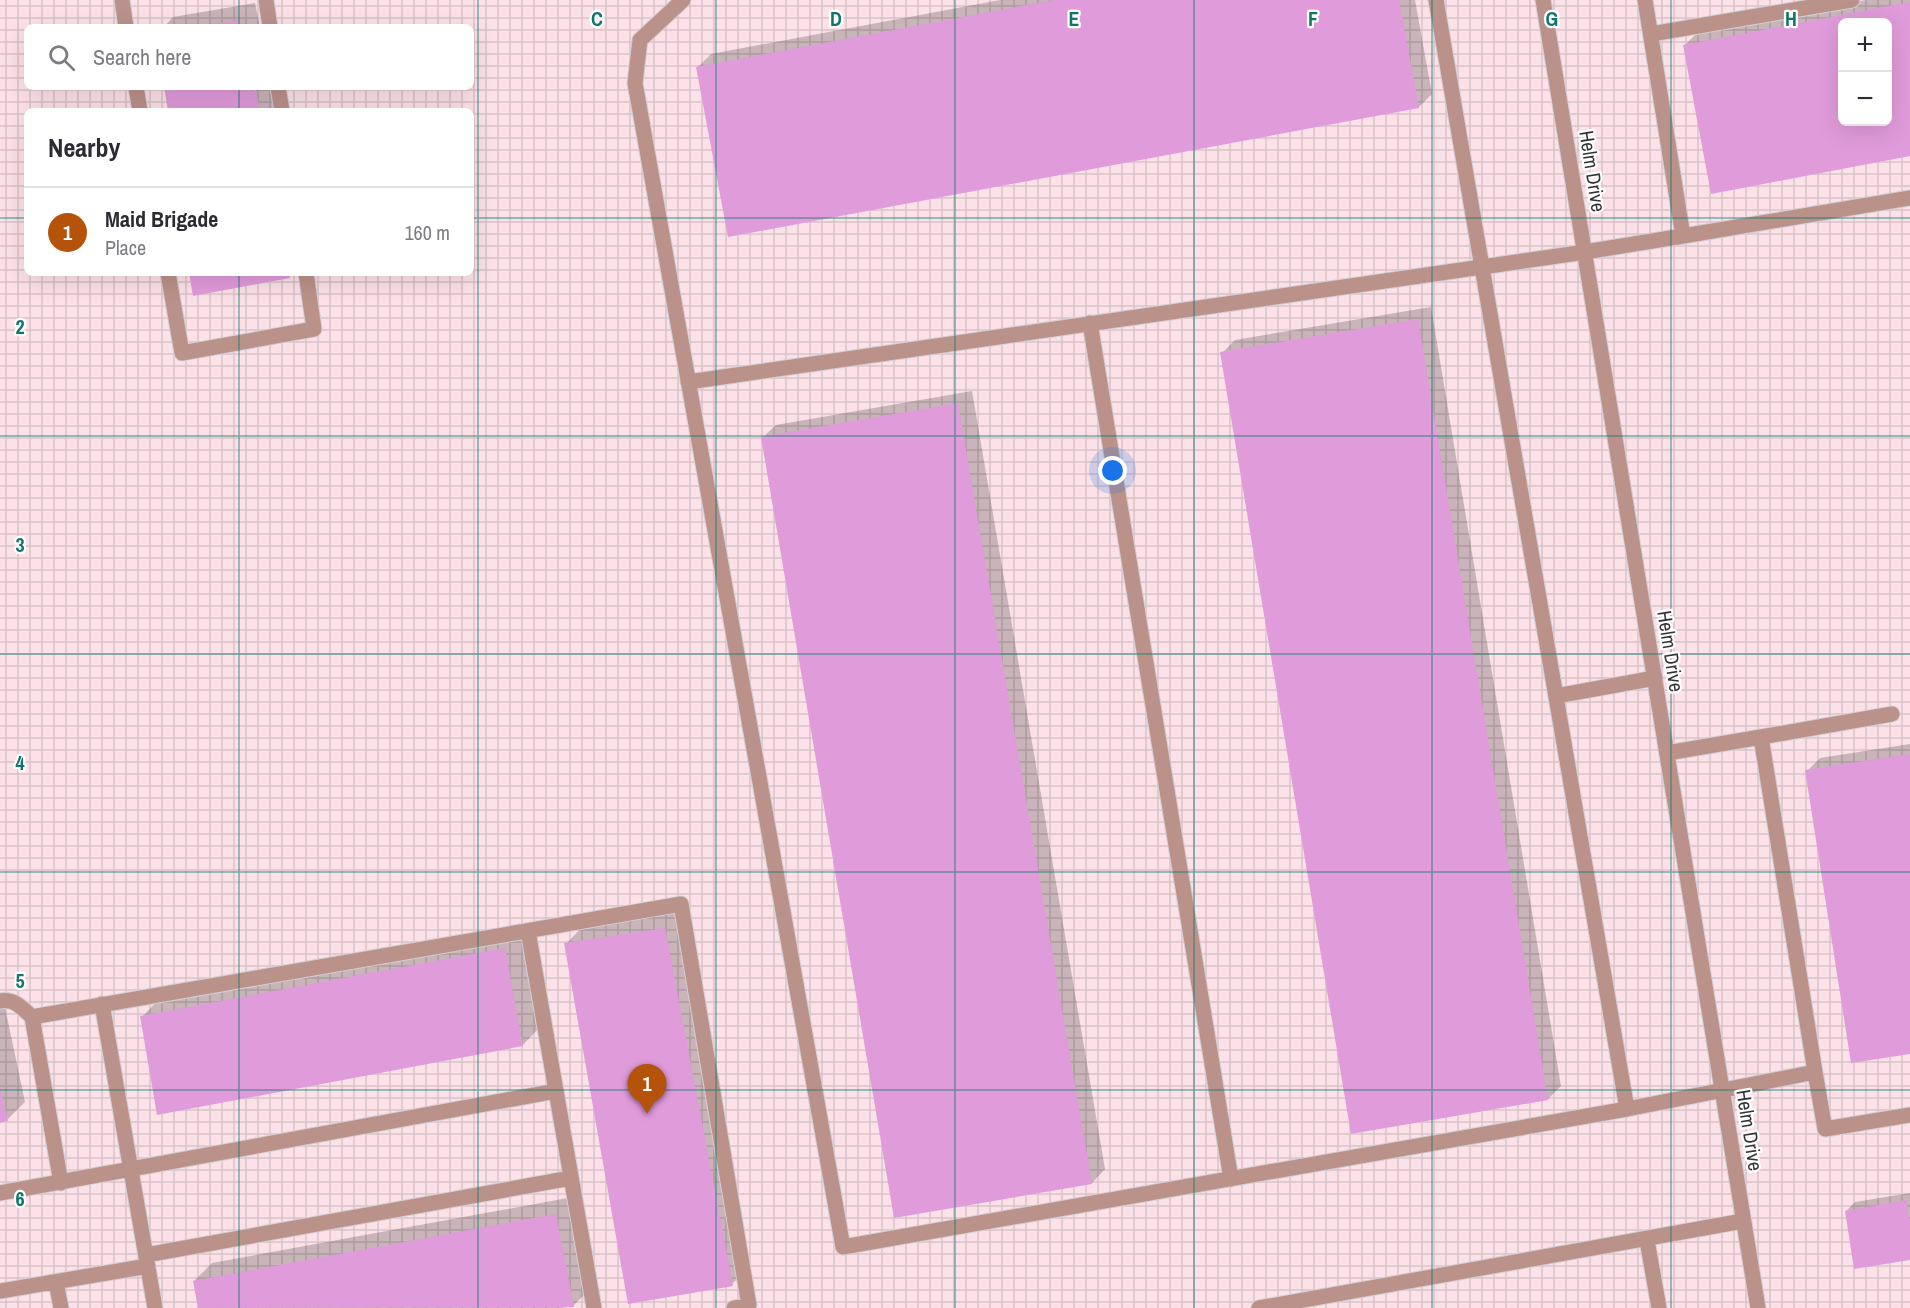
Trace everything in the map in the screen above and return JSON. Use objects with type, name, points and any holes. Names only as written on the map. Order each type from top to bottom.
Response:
[{"type":"street","points":[[122,0],[126,24]]},
{"type":"street","points":[[266,0],[270,24]]},
{"type":"street","points":[[683,0],[640,40],[635,83],[843,1247],[1627,1109],[1815,1072]]},
{"type":"street","points":[[1436,0],[1627,1109]]},
{"type":"street","name":"Helm Drive","points":[[1543,0],[1758,1308]]},
{"type":"street","points":[[1645,0],[1683,236]]},
{"type":"street","points":[[1651,34],[1852,0]]},
{"type":"street","points":[[136,90],[140,108]]},
{"type":"street","points":[[278,90],[282,108]]},
{"type":"street","points":[[688,382],[1585,252],[1910,198]]},
{"type":"street","points":[[169,276],[182,353],[314,329],[306,276]]},
{"type":"street","points":[[1090,323],[1231,1179]]},
{"type":"street","points":[[1556,696],[1655,678]]},
{"type":"street","points":[[1667,753],[1892,714]]},
{"type":"street","points":[[1761,737],[1825,1129],[1910,1115]]},
{"type":"street","points":[[32,1017],[681,904],[749,1305],[734,1308]]},
{"type":"street","points":[[528,931],[594,1308]]},
{"type":"street","points":[[0,1001],[6,999],[18,1004],[32,1017],[61,1183]]},
{"type":"street","points":[[102,1004],[155,1308]]},
{"type":"street","points":[[0,1193],[556,1091]]},
{"type":"street","points":[[0,1291],[56,1282],[147,1260],[571,1178]]},
{"type":"street","points":[[1259,1308],[1743,1221]]},
{"type":"street","points":[[1647,1240],[1659,1308]]},
{"type":"street","points":[[56,1282],[61,1308]]},
{"type":"shaded area","points":[[0,0],[1910,0],[1910,1308],[0,1308]]},
{"type":"building","points":[[1054,0],[1399,0],[1419,108],[728,237],[696,67]]},
{"type":"building","points":[[1910,2],[1910,156],[1711,194],[1683,45]]},
{"type":"building","points":[[238,20],[239,24],[215,24]]},
{"type":"building","points":[[164,90],[256,90],[259,108],[168,108]]},
{"type":"building","points":[[190,276],[290,276],[290,278],[193,296]]},
{"type":"building","points":[[1418,319],[1548,1100],[1351,1134],[1220,352]]},
{"type":"building","points":[[958,403],[1092,1184],[894,1218],[761,437]]},
{"type":"building","points":[[1910,754],[1910,1054],[1851,1063],[1805,770]]},
{"type":"building","points":[[665,928],[733,1286],[628,1304],[564,943]]},
{"type":"building","points":[[505,948],[523,1046],[157,1115],[140,1016]]},
{"type":"building","points":[[0,1087],[8,1121],[0,1123]]},
{"type":"building","points":[[1906,1200],[1910,1223],[1910,1260],[1854,1269],[1845,1211]]},
{"type":"building","points":[[556,1214],[574,1307],[198,1308],[193,1281]]},
{"type":"place","name":"Maid Brigade","points":[[647,1114]]}]
